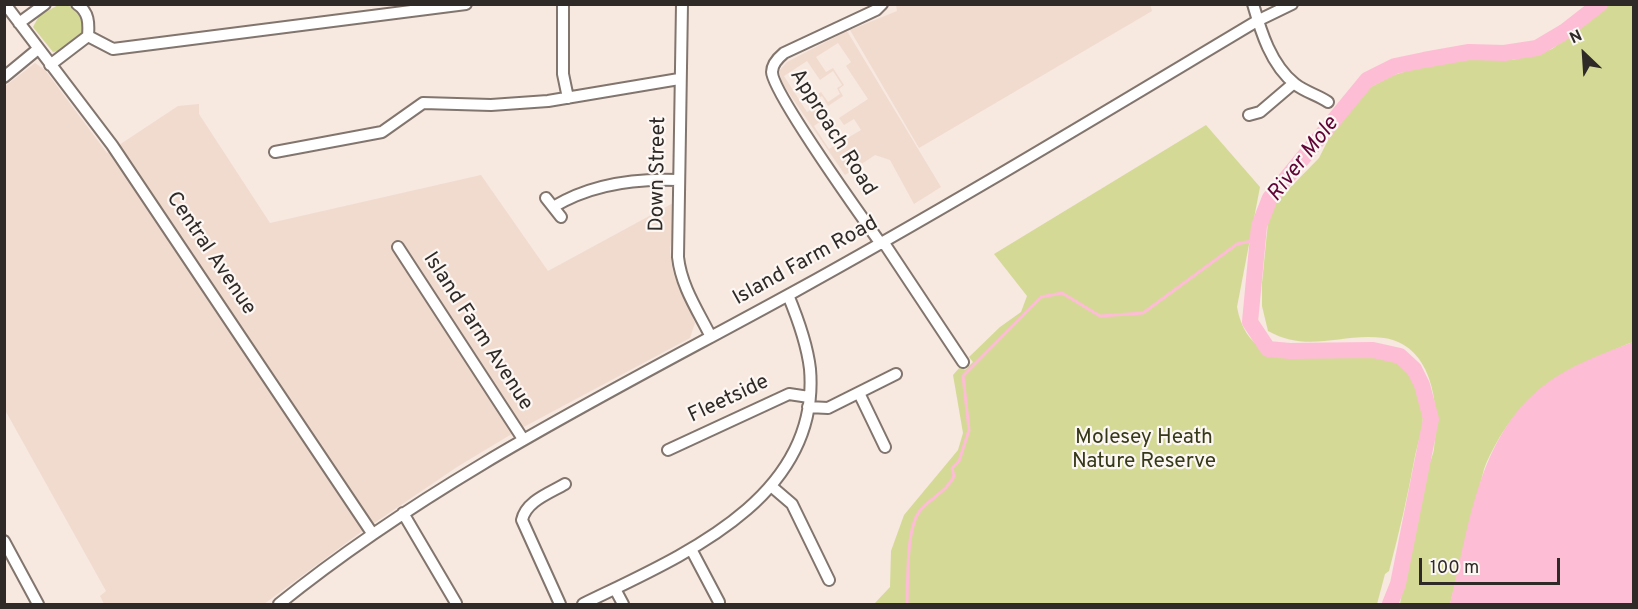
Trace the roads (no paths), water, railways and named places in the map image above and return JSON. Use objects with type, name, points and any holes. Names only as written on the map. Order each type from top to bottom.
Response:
[{"type":"street","name":"Central Avenue","points":[[5,4],[112,145],[372,534]]},
{"type":"street","points":[[19,23],[45,4]]},
{"type":"street","points":[[88,36],[113,49],[466,4]]},
{"type":"street","points":[[563,4],[564,74],[568,98]]},
{"type":"street","name":"Down Street","points":[[682,4],[679,79],[679,271],[711,337]]},
{"type":"street","name":"Approach Road","points":[[882,4],[876,10],[783,53],[773,65],[772,72],[784,100],[963,362]]},
{"type":"street","points":[[1253,4],[1257,21],[1275,60],[1294,83],[1328,102]]},
{"type":"street","name":"Island Farm Road","points":[[279,604],[403,513],[523,439],[882,244],[1257,21],[1292,4]]},
{"type":"street","points":[[50,65],[88,36],[90,21],[82,6]]},
{"type":"street","points":[[4,77],[38,49]]},
{"type":"street","points":[[275,152],[382,132],[423,104],[491,105],[568,98],[679,79]]},
{"type":"street","points":[[1250,115],[1260,112],[1294,83]]},
{"type":"street","points":[[561,217],[550,202],[643,179],[679,180]]},
{"type":"street","name":"Island Farm Avenue","points":[[399,247],[523,439]]},
{"type":"street","points":[[583,604],[692,549],[745,513],[779,478],[798,444],[808,402],[810,371],[807,350],[788,296]]},
{"type":"street","name":"Fleetside","points":[[668,450],[789,394],[828,408],[896,375]]},
{"type":"street","points":[[860,393],[885,447]]},
{"type":"street","points":[[560,604],[522,520],[525,510],[532,504],[565,484]]},
{"type":"street","points":[[771,486],[792,504],[829,580]]},
{"type":"street","points":[[403,513],[456,603]]},
{"type":"street","points":[[4,541],[38,604]]},
{"type":"street","points":[[692,549],[719,602]]},
{"type":"street","points":[[615,589],[623,604]]},
{"type":"waterway","name":"River Mole","points":[[1390,604],[1398,584],[1431,419],[1422,385],[1414,369],[1400,356],[1373,350],[1268,349],[1250,322],[1259,226],[1270,198],[1367,80],[1395,66],[1424,60],[1469,52],[1504,53],[1537,48],[1564,32],[1600,4]]},
{"type":"waterway","points":[[907,604],[908,557],[915,520],[923,507],[951,482],[954,476],[952,468],[959,461],[969,430],[963,376],[1041,297],[1062,293],[1100,316],[1143,313],[1237,244],[1256,240]]},
{"type":"park label","name":"Molesey Heath Nature Reserve","points":[[1144,451]]}]
